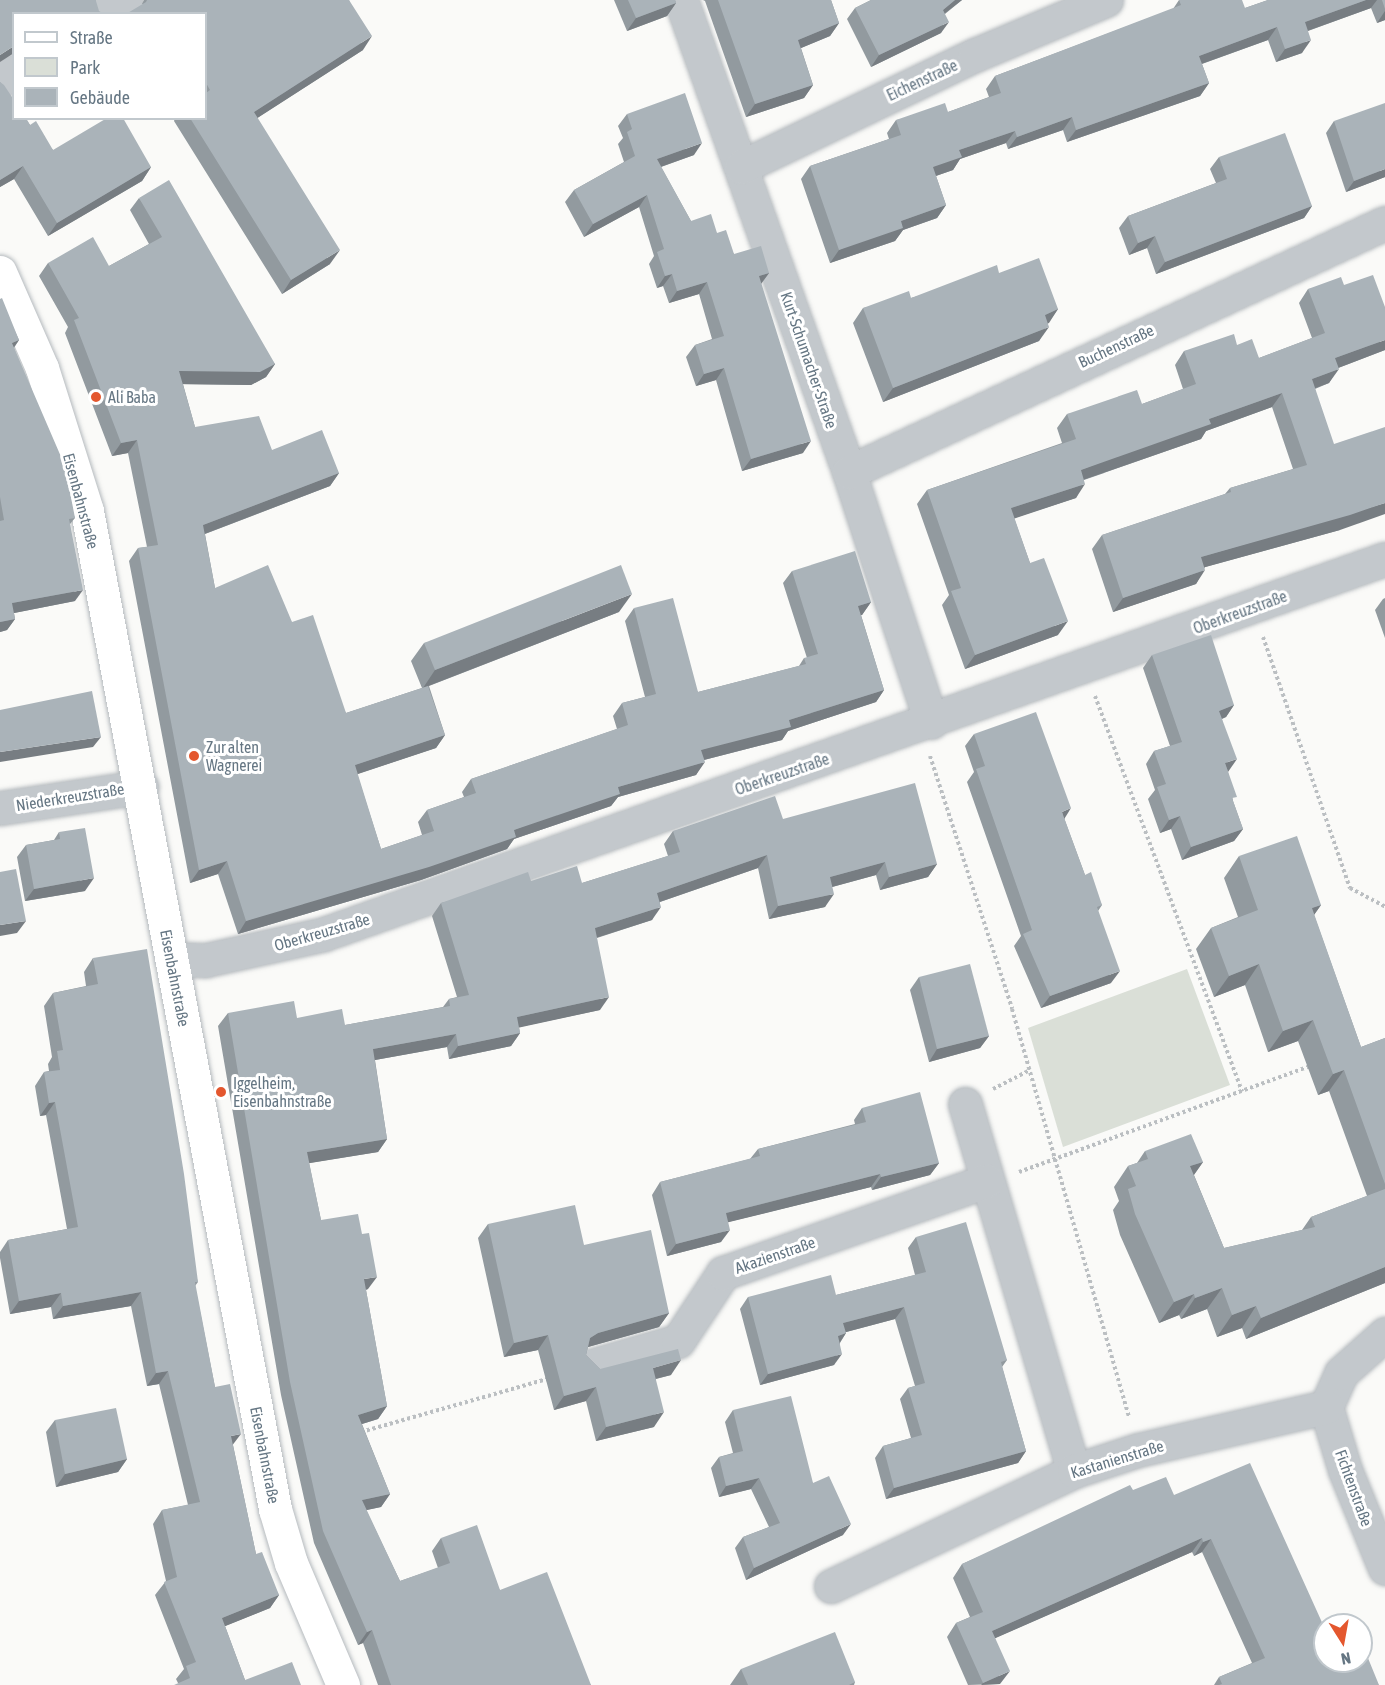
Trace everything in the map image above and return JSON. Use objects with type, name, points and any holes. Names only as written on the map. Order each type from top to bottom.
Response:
[{"type":"main road","name":"Eisenbahnstraße","points":[[0,272],[42,368],[87,511],[141,787],[171,959],[275,1509],[291,1563],[343,1685]]},
{"type":"street","points":[[108,12],[126,0]]},
{"type":"street","name":"Kurt-Schumacher-Straße","points":[[681,0],[849,472],[926,724]]},
{"type":"street","name":"Eichenstraße","points":[[741,167],[975,55],[1106,0]]},
{"type":"street","name":"Buchenstraße","points":[[849,472],[1385,223]]},
{"type":"street","name":"Oberkreuzstraße","points":[[171,959],[206,960],[324,934],[926,724],[1385,559]]},
{"type":"street","name":"Niederkreuzstraße","points":[[0,808],[141,787]]},
{"type":"street","points":[[965,1104],[1074,1471]]},
{"type":"street","name":"Akazienstraße","points":[[594,1365],[678,1341],[723,1273],[986,1181]]},
{"type":"street","points":[[1326,1407],[1341,1373],[1385,1334]]},
{"type":"street","name":"Kastanienstraße","points":[[831,1586],[1074,1471],[1138,1450],[1326,1407]]},
{"type":"street","name":"Fichtenstraße","points":[[1326,1407],[1345,1470],[1385,1568]]},
{"type":"path","points":[[1253,607],[1350,888],[1385,907]]},
{"type":"path","points":[[1084,668],[1242,1092]]},
{"type":"path","points":[[926,724],[968,879],[1012,1008],[1054,1161],[1078,1227],[1138,1450]]},
{"type":"path","points":[[986,1181],[1054,1161],[1319,1063]]},
{"type":"path","points":[[357,1433],[486,1399],[594,1365]]},
{"type":"green space","points":[[1187,969],[1230,1085],[1063,1147],[1028,1028]]},
{"type":"building","points":[[0,0],[96,0],[101,12],[12,12],[12,47],[0,55]]},
{"type":"building","points":[[147,0],[349,0],[372,36],[254,112],[340,250],[291,280],[191,120],[207,120],[207,92],[210,90],[207,85],[207,12],[129,12]]},
{"type":"building","points":[[628,0],[675,0],[676,3],[636,18]]},
{"type":"building","points":[[718,0],[831,0],[839,23],[798,40],[813,85],[755,104]]},
{"type":"building","points":[[871,0],[955,0],[943,10],[949,22],[879,55],[855,8]]},
{"type":"building","points":[[1179,0],[1242,0],[1245,8],[1268,0],[1366,0],[1305,22],[1311,40],[1285,49],[1277,27],[1199,56],[1209,83],[1076,130],[1072,117],[1017,137],[1015,131],[959,150],[962,157],[933,167],[946,205],[901,221],[903,228],[839,250],[810,166],[901,135],[896,120],[945,103],[948,112],[1001,93],[995,76],[1181,5]]},
{"type":"building","points":[[0,82],[12,97],[12,120],[27,120],[30,125],[36,121],[53,150],[104,120],[124,120],[151,167],[57,223],[23,166],[0,180]]},
{"type":"building","points":[[685,93],[702,143],[657,159],[691,221],[711,214],[717,233],[726,230],[734,254],[761,246],[769,273],[759,276],[811,441],[751,459],[724,368],[704,374],[695,345],[724,336],[707,282],[677,291],[672,274],[665,276],[657,252],[664,249],[647,195],[593,224],[574,190],[635,156],[627,132],[632,129],[627,114]]},
{"type":"building","points":[[1385,103],[1385,169],[1354,181],[1334,121]]},
{"type":"building","points":[[1285,133],[1312,206],[1165,262],[1155,236],[1138,243],[1128,216],[1227,179],[1219,157]]},
{"type":"building","points":[[169,180],[275,364],[260,372],[179,371],[195,427],[259,416],[272,450],[322,430],[339,473],[203,525],[215,588],[268,565],[292,622],[313,615],[346,713],[428,686],[445,735],[355,765],[381,849],[434,831],[427,810],[476,793],[471,779],[628,725],[622,703],[656,694],[634,608],[673,598],[698,692],[806,664],[804,658],[818,654],[792,571],[855,551],[871,602],[858,606],[884,690],[789,720],[791,727],[701,750],[705,762],[618,787],[620,794],[514,830],[516,837],[429,867],[246,921],[227,861],[199,870],[138,548],[158,545],[137,440],[121,443],[74,320],[79,318],[48,263],[93,237],[109,266],[162,237],[139,198]]},
{"type":"building","points":[[1039,258],[1058,309],[1045,315],[1049,327],[893,388],[863,308],[909,291],[911,298],[997,265],[999,273]]},
{"type":"building","points":[[1373,275],[1385,307],[1385,340],[1335,358],[1339,369],[1312,379],[1334,444],[1385,427],[1385,503],[1201,557],[1205,570],[1123,598],[1102,535],[1231,492],[1230,488],[1307,465],[1282,393],[1209,419],[1211,424],[1081,470],[1085,484],[1011,508],[1030,563],[1044,558],[1068,621],[975,655],[951,591],[961,588],[927,490],[1076,439],[1067,414],[1137,390],[1142,404],[1196,384],[1184,351],[1234,334],[1237,345],[1252,339],[1259,358],[1325,333],[1308,289],[1341,277],[1344,285]]},
{"type":"building","points":[[2,298],[19,340],[12,343],[65,466],[75,518],[69,519],[83,590],[12,603],[15,619],[0,622],[0,521],[4,520],[0,497],[0,299]]},
{"type":"building","points":[[621,565],[632,594],[435,670],[424,643]]},
{"type":"building","points":[[1211,635],[1234,705],[1219,711],[1237,759],[1225,763],[1237,797],[1232,798],[1243,829],[1191,847],[1180,816],[1169,820],[1157,787],[1166,784],[1154,751],[1182,742],[1152,655]]},
{"type":"building","points":[[92,691],[101,737],[0,752],[0,710]]},
{"type":"building","points":[[1036,712],[1071,808],[1062,812],[1085,875],[1091,872],[1102,905],[1097,907],[1120,971],[1050,996],[1023,934],[1032,930],[976,769],[985,766],[974,734]]},
{"type":"building","points":[[915,783],[937,864],[889,877],[885,862],[830,877],[834,894],[778,906],[767,855],[657,893],[661,907],[595,928],[609,997],[517,1017],[520,1033],[458,1046],[456,1034],[373,1049],[387,1139],[307,1152],[321,1220],[358,1214],[362,1234],[369,1233],[377,1277],[364,1279],[387,1406],[358,1415],[390,1494],[362,1500],[400,1581],[450,1563],[441,1538],[477,1525],[500,1590],[547,1572],[591,1685],[391,1685],[372,1630],[367,1632],[323,1531],[290,1382],[228,1013],[294,1001],[297,1018],[342,1009],[345,1025],[450,1006],[449,999],[469,995],[441,903],[528,872],[531,881],[577,866],[582,883],[680,852],[673,831],[775,796],[783,819]]},
{"type":"building","points":[[85,828],[94,878],[34,889],[26,845],[60,839],[59,832]]},
{"type":"building","points":[[1297,836],[1321,905],[1312,908],[1361,1047],[1385,1038],[1385,1184],[1344,1070],[1333,1074],[1313,1020],[1283,1031],[1259,964],[1229,976],[1211,928],[1258,910],[1239,856]]},
{"type":"building","points":[[16,869],[26,921],[0,925],[0,872]]},
{"type":"building","points":[[147,949],[184,1174],[198,1282],[195,1282],[215,1387],[230,1384],[241,1434],[231,1436],[256,1554],[262,1552],[279,1595],[222,1618],[245,1680],[292,1662],[301,1685],[174,1685],[190,1678],[186,1666],[196,1662],[164,1582],[177,1577],[162,1510],[200,1502],[168,1371],[156,1373],[141,1292],[63,1306],[61,1293],[19,1301],[8,1240],[78,1227],[55,1102],[49,1103],[44,1072],[60,1070],[57,1051],[63,1050],[53,993],[98,984],[93,958]]},
{"type":"building","points":[[970,964],[989,1036],[937,1049],[919,977]]},
{"type":"building","points":[[920,1092],[939,1163],[881,1177],[880,1174],[726,1213],[730,1230],[676,1244],[660,1182],[760,1156],[758,1149],[866,1122],[862,1108]]},
{"type":"building","points":[[1191,1134],[1203,1162],[1190,1166],[1224,1248],[1315,1227],[1311,1217],[1385,1189],[1385,1267],[1261,1318],[1256,1306],[1232,1315],[1222,1288],[1195,1298],[1194,1294],[1174,1302],[1135,1214],[1128,1189],[1136,1186],[1128,1166],[1148,1159],[1145,1151]]},
{"type":"building","points":[[575,1205],[584,1245],[651,1230],[669,1313],[598,1333],[590,1338],[586,1355],[600,1369],[678,1349],[681,1360],[653,1368],[664,1412],[606,1427],[596,1387],[564,1396],[548,1335],[514,1343],[488,1224]]},
{"type":"building","points":[[966,1222],[1007,1360],[1001,1362],[1026,1451],[894,1488],[883,1446],[922,1435],[908,1388],[925,1383],[904,1307],[843,1323],[846,1333],[838,1336],[842,1354],[768,1374],[748,1297],[831,1275],[836,1295],[926,1272],[916,1237]]},
{"type":"building","points":[[791,1396],[813,1483],[829,1476],[851,1524],[754,1568],[743,1537],[780,1523],[759,1478],[726,1486],[719,1457],[743,1451],[733,1410]]},
{"type":"building","points":[[116,1408],[127,1459],[65,1474],[55,1420]]},
{"type":"building","points":[[1250,1463],[1318,1613],[1313,1613],[1313,1673],[1373,1673],[1373,1670],[1379,1685],[1219,1685],[1222,1684],[1219,1677],[1265,1658],[1211,1539],[1203,1542],[1202,1538],[992,1631],[1010,1671],[983,1683],[956,1623],[983,1612],[962,1564],[1130,1485],[1133,1490],[1166,1477],[1174,1495]]},
{"type":"building","points":[[835,1632],[855,1682],[849,1685],[748,1685],[741,1669]]},
{"type":"place","name":"Ali Baba","points":[[96,397]]},
{"type":"place","name":"Zur alten Wagnerei","points":[[194,756]]},
{"type":"place","name":"Iggelheim, Eisenbahnstraße","points":[[221,1092]]}]
